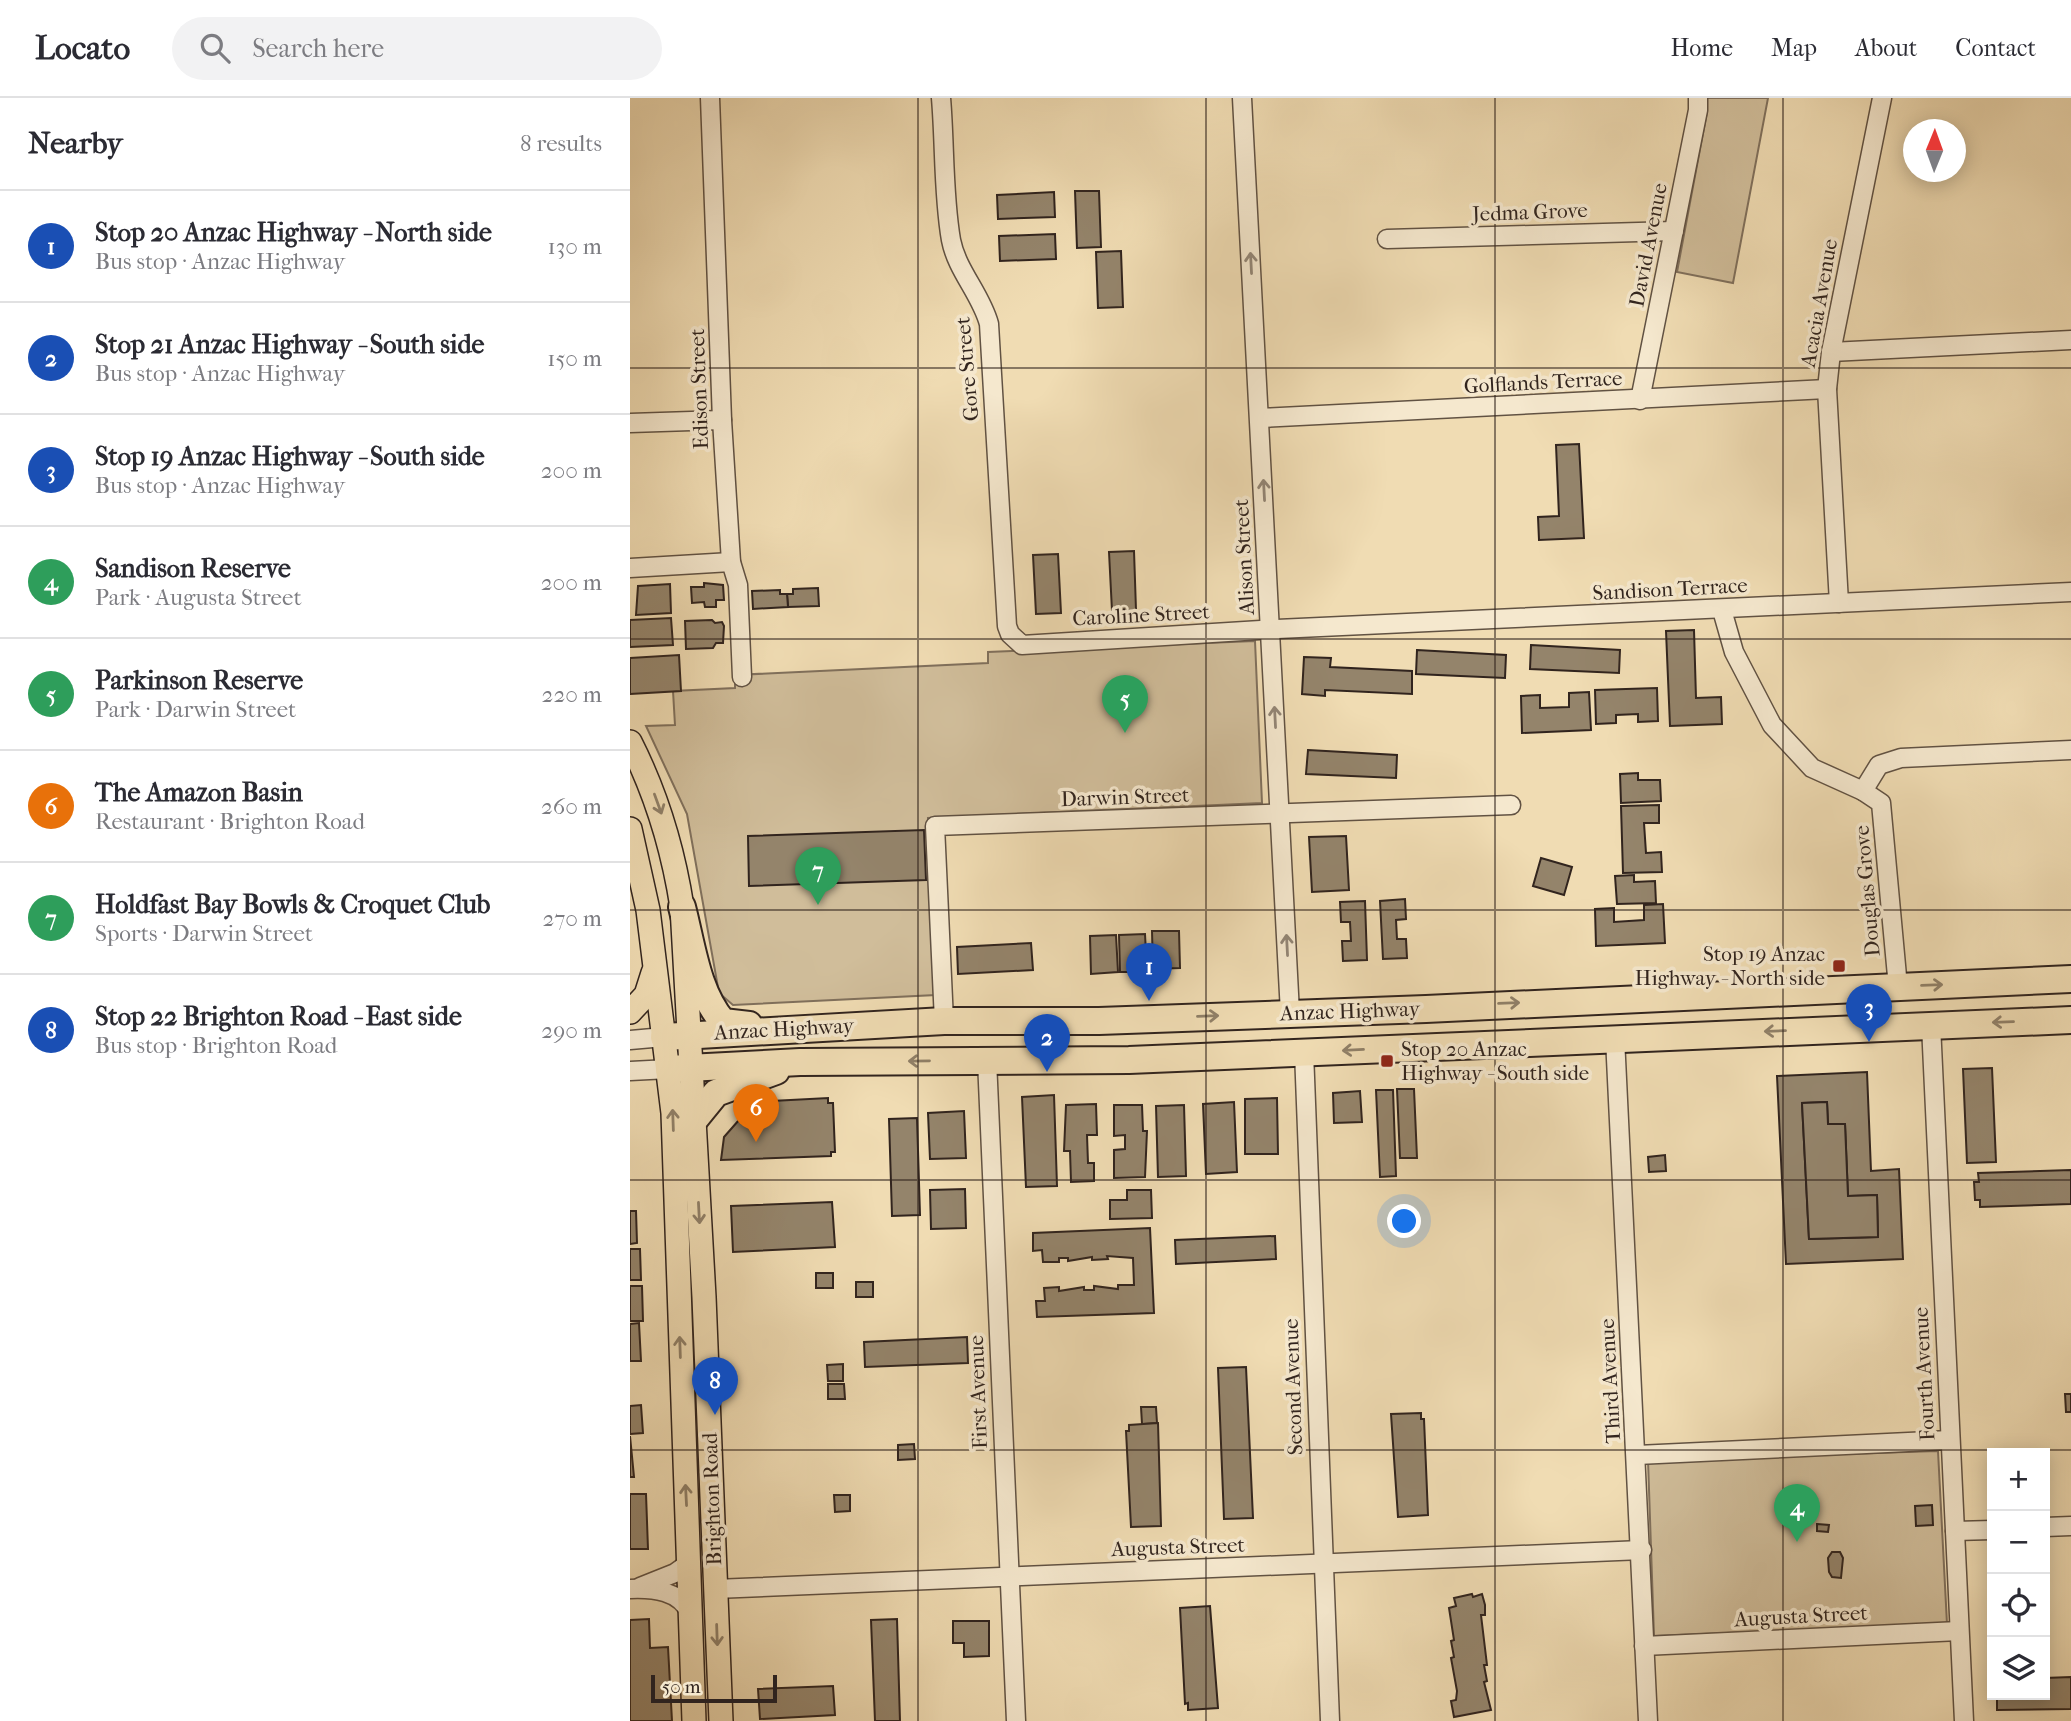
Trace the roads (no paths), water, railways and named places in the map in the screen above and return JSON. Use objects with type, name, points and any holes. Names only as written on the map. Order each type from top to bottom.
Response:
[{"type":"highway","points":[[682,907],[702,985],[713,1010],[723,1022],[777,1028]]},
{"type":"highway","name":"Anzac Highway","points":[[676,1036],[777,1028],[944,1021],[1099,1021],[1426,1009],[2071,979]]},
{"type":"highway","points":[[2040,981],[2067,993],[2070,1013]]},
{"type":"highway","points":[[1475,1005],[1470,1011],[1469,1022],[1472,1036],[1479,1044]]},
{"type":"highway","points":[[1426,1009],[1446,1019],[1449,1027],[1446,1046]]},
{"type":"highway","name":"Anzac Highway","points":[[680,1068],[800,1062],[1129,1060],[1931,1025],[2070,1013]]},
{"type":"highway","points":[[1157,1019],[1150,1025],[1152,1038],[1156,1050],[1167,1058]]},
{"type":"highway","points":[[1099,1021],[1126,1032],[1133,1050],[1129,1060]]},
{"type":"highway","points":[[694,1120],[716,1093],[800,1062]]},
{"type":"main road","points":[[630,742],[659,805],[675,863],[682,907],[676,1036],[680,1068]]},
{"type":"main road","points":[[630,829],[636,880],[654,970],[676,1036]]},
{"type":"main road","points":[[630,1012],[646,995],[654,970]]},
{"type":"main road","name":"Brighton Road","points":[[680,1068],[694,1120],[721,1721]]},
{"type":"main road","name":"Brighton Road","points":[[680,1068],[694,1721]]},
{"type":"main road","points":[[691,1617],[715,1589]]},
{"type":"street","name":"Edison Street","points":[[710,98],[722,420],[731,562],[738,585],[742,677]]},
{"type":"street","name":"Gore Street","points":[[942,98],[951,240],[958,263],[983,302],[989,324],[1007,626],[1016,641]]},
{"type":"street","name":"Alison Street","points":[[1242,98],[1290,1013]]},
{"type":"street","name":"David Avenue","points":[[1640,400],[1698,110],[1698,98]]},
{"type":"street","name":"Acacia Avenue","points":[[1839,603],[1828,389],[1831,352],[1882,98]]},
{"type":"street","name":"Jedma Grove","points":[[1387,239],[1674,231]]},
{"type":"street","points":[[1831,352],[2071,340]]},
{"type":"street","name":"Golflands Terrace","points":[[1260,418],[1828,389]]},
{"type":"street","points":[[630,423],[722,420]]},
{"type":"street","points":[[630,568],[731,562]]},
{"type":"street","name":"Sandison Terrace","points":[[1271,630],[2071,592]]},
{"type":"street","name":"Douglas Grove","points":[[1722,610],[1734,652],[1772,725],[1812,768],[1863,791],[1881,803],[1885,821],[1898,987]]},
{"type":"street","name":"Caroline Street","points":[[1016,641],[1022,645],[1271,630]]},
{"type":"street","points":[[1863,791],[1880,765],[1901,758],[2071,750]]},
{"type":"street","name":"Darwin Street","points":[[944,1021],[935,826],[1511,805]]},
{"type":"street","name":"Fourth Avenue","points":[[1931,1025],[1964,1721]]},
{"type":"street","name":"Anzac Highway","points":[[630,1040],[676,1036]]},
{"type":"street","name":"Third Avenue","points":[[1615,1038],[1642,1550],[1648,1721]]},
{"type":"street","name":"Second Avenue","points":[[1304,1052],[1330,1721]]},
{"type":"street","name":"First Avenue","points":[[987,1060],[1016,1721]]},
{"type":"street","name":"Anzac Highway","points":[[630,1071],[680,1068]]},
{"type":"street","points":[[1637,1455],[1950,1440]]},
{"type":"street","points":[[2050,1527],[2071,1526]]},
{"type":"street","points":[[1955,1531],[1987,1530]]},
{"type":"street","name":"Augusta Street","points":[[715,1589],[1642,1550]]},
{"type":"street","points":[[689,1563],[657,1581],[630,1589],[666,1593],[682,1602],[691,1617]]},
{"type":"street","name":"Augusta Street","points":[[1644,1646],[1959,1631]]},
{"type":"place","name":"Parkinson Reserve","points":[[1125,733]]},
{"type":"place","name":"Holdfast Bay Bowls & Croquet Club","points":[[818,905]]},
{"type":"place","name":"Stop 19 Anzac Highway - North side","points":[[1839,966]]},
{"type":"place","name":"Stop 20 Anzac Highway - North side","points":[[1149,1001]]},
{"type":"place","name":"Stop 19 Anzac Highway - South side","points":[[1869,1042]]},
{"type":"place","name":"Stop 20 Anzac Highway - South side","points":[[1387,1061]]},
{"type":"place","name":"Stop 21 Anzac Highway - South side","points":[[1047,1072]]},
{"type":"place","name":"The Amazon Basin","points":[[756,1142]]},
{"type":"place","name":"Stop 22 Brighton Road - East side","points":[[715,1415]]},
{"type":"place","name":"Sandison Reserve","points":[[1797,1542]]}]
